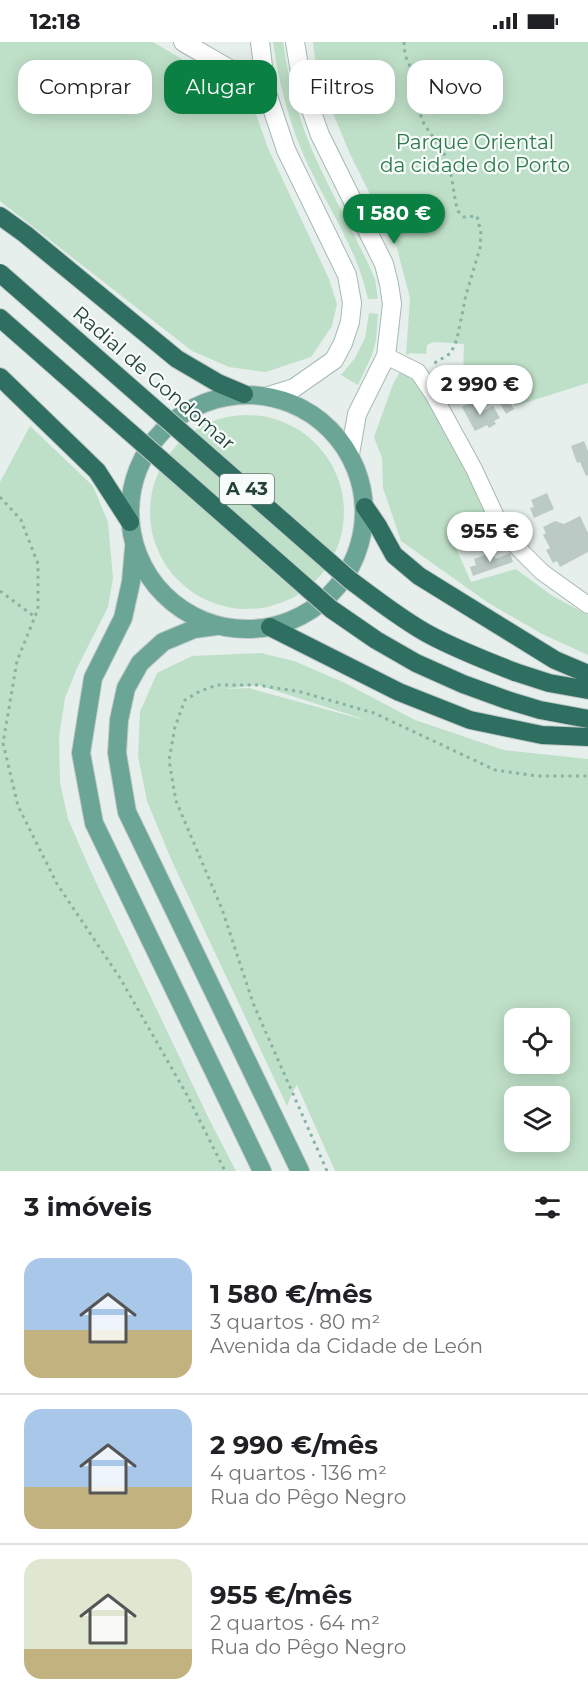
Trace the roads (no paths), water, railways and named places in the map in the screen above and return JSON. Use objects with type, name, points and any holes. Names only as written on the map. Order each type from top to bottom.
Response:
[{"type":"highway","points":[[0,216],[177,359],[244,394]]},
{"type":"highway","name":"Radial de Gondomar","points":[[0,273],[350,580],[391,610],[429,635],[474,656],[549,683],[588,690]]},
{"type":"highway","name":"A 43","points":[[0,318],[332,609],[376,640],[417,663],[462,684],[540,710],[588,719]]},
{"type":"highway","points":[[0,377],[98,471],[130,522]]},
{"type":"highway","points":[[365,507],[394,555],[419,576],[555,660],[588,674]]},
{"type":"highway","points":[[270,627],[399,692],[470,720],[542,735],[588,737]]},
{"type":"main road","points":[[183,42],[214,60]]},
{"type":"main road","points":[[260,42],[262,60]]},
{"type":"main road","points":[[295,42],[302,84],[320,135],[384,264],[392,304],[386,356],[357,414],[350,454]]},
{"type":"main road","points":[[268,396],[294,388],[334,360],[344,343],[350,322],[351,303],[346,275],[286,150],[274,114]]},
{"type":"main road","points":[[219,626],[198,618],[168,598],[145,569],[134,543],[130,522],[130,498],[140,463],[161,432],[190,409],[224,397],[244,394],[268,396],[297,405],[327,426],[350,454],[363,489],[365,507],[362,538],[354,561],[334,591],[305,614],[270,627],[219,626],[194,629],[163,642],[140,663],[126,688],[119,720],[117,753],[127,812],[300,1171]]},
{"type":"main road","points":[[134,543],[131,582],[123,618],[93,678],[81,753],[94,823],[262,1171]]},
{"type":"street","points":[[386,356],[418,372],[433,394],[474,469],[500,525],[513,543],[542,572],[588,605]]},
{"type":"park label","name":"Parque Oriental da cidade do Porto","points":[[475,154]]}]
